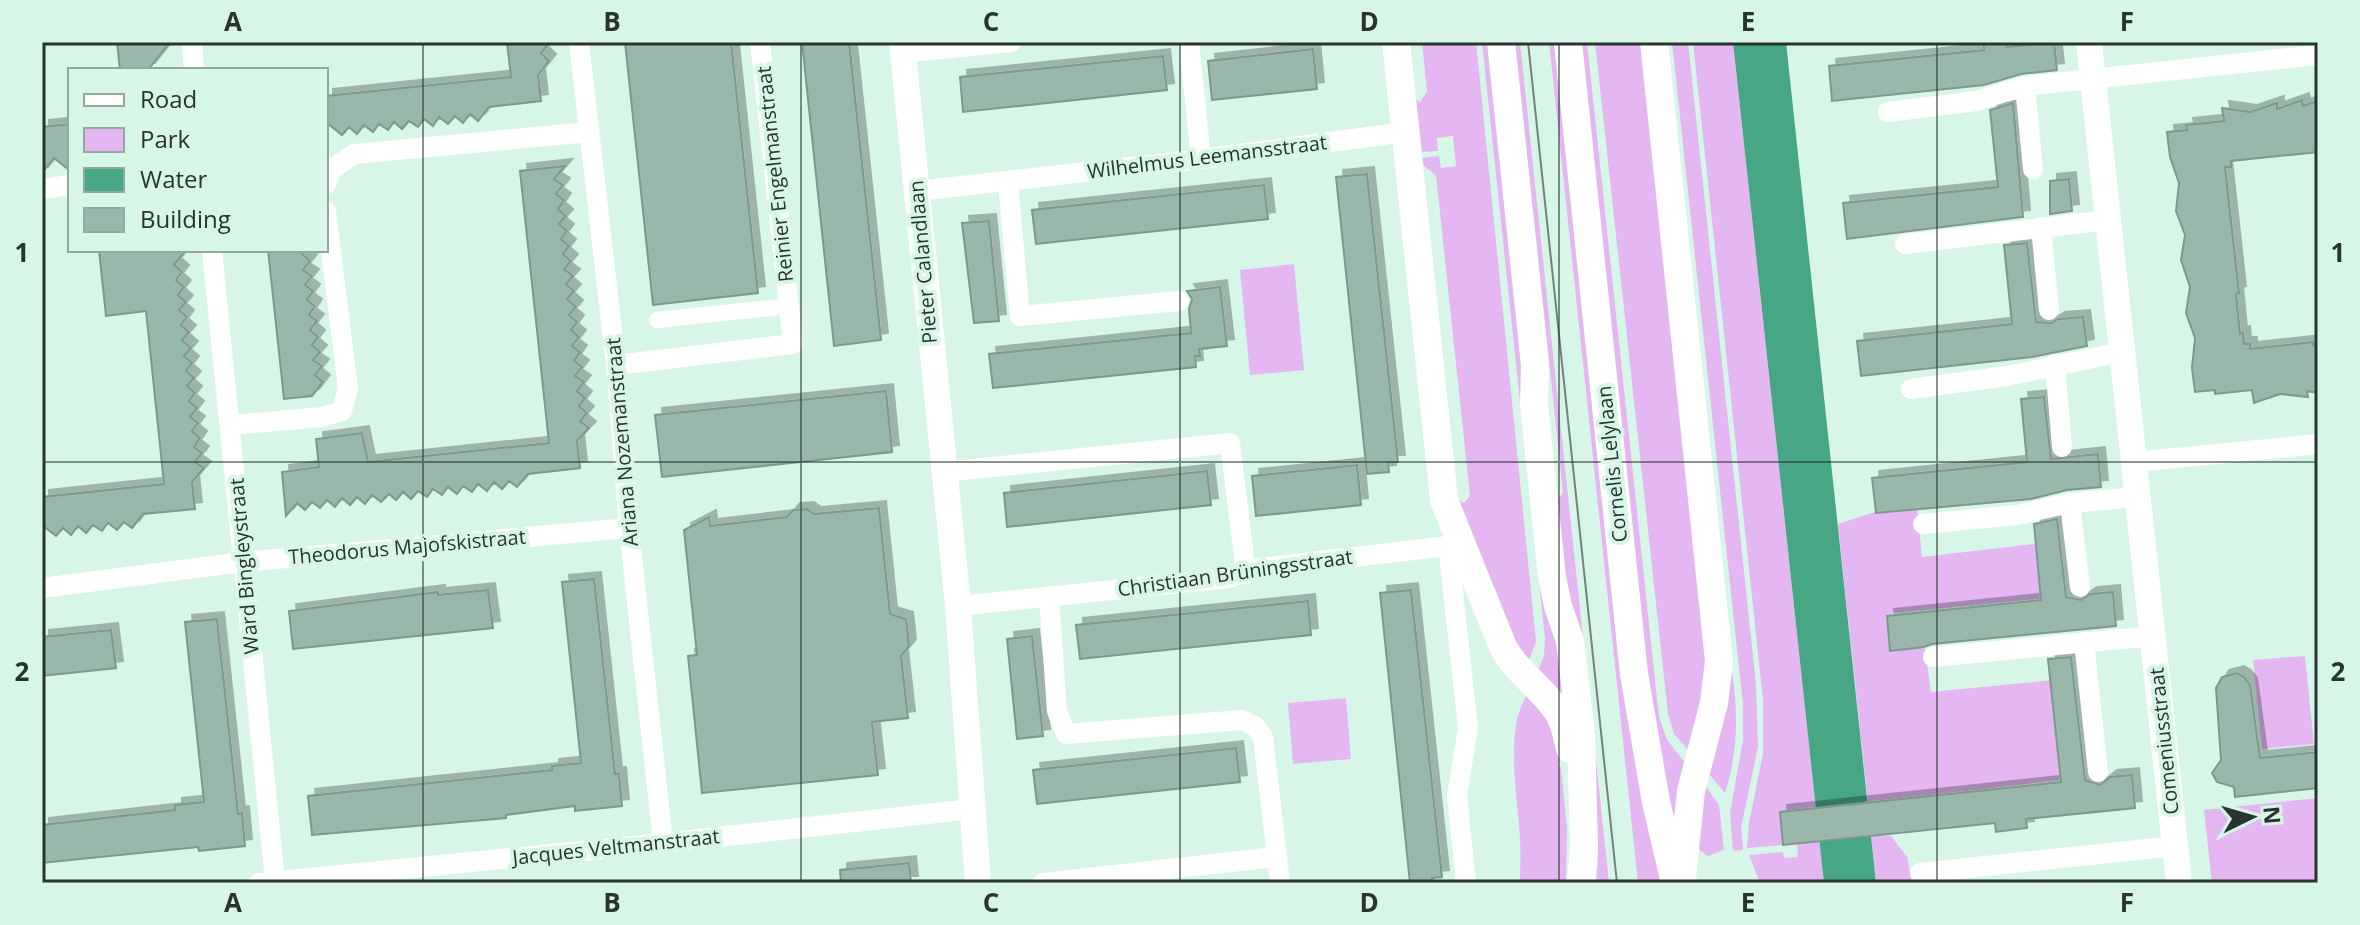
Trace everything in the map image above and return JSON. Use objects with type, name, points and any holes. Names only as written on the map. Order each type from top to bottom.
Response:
[{"type":"main road","points":[[1396,42],[1444,500],[1454,540],[1510,661],[1550,702],[1564,724],[1581,792]]},
{"type":"main road","points":[[1501,42],[1535,365],[1534,405],[1552,577],[1574,664],[1581,733],[1584,847],[1581,883]]},
{"type":"main road","name":"Cornelis Lelylaan","points":[[1568,42],[1634,674],[1656,802],[1675,883]]},
{"type":"main road","points":[[1654,42],[1719,661],[1714,703],[1691,791],[1681,883]]},
{"type":"street","points":[[192,42],[194,68]]},
{"type":"street","name":"Ariana Nozemanstraat","points":[[579,42],[616,365],[629,528],[663,843]]},
{"type":"street","name":"Reinier Engelmanstraat","points":[[616,365],[793,344],[760,42]]},
{"type":"street","name":"Pieter Calandlaan","points":[[978,883],[958,606],[903,47],[1011,42]]},
{"type":"street","points":[[1189,42],[1201,159]]},
{"type":"street","name":"Comeniusstraat","points":[[2089,42],[2179,883]]},
{"type":"street","points":[[1888,112],[1976,101],[2025,86],[2318,55]]},
{"type":"street","points":[[2025,86],[2033,169]]},
{"type":"street","points":[[328,178],[331,170],[354,154],[589,132]]},
{"type":"street","name":"Wilhelmus Leemansstraat","points":[[917,191],[1406,132]]},
{"type":"street","points":[[1008,182],[1020,316],[1179,301]]},
{"type":"street","points":[[42,189],[68,185]]},
{"type":"street","points":[[1905,244],[2108,220]]},
{"type":"street","points":[[231,425],[322,417],[342,411],[348,388],[328,227]]},
{"type":"street","points":[[2041,227],[2049,310]]},
{"type":"street","name":"Ward Bingleystraat","points":[[212,252],[243,562],[267,882]]},
{"type":"street","name":"Reinier Engelmanstraat","points":[[657,320],[789,306]]},
{"type":"street","points":[[1911,389],[2007,376],[2122,352]]},
{"type":"street","points":[[2055,364],[2062,447]]},
{"type":"street","points":[[943,472],[1230,443],[1246,574]]},
{"type":"street","points":[[2134,462],[2318,444]]},
{"type":"street","points":[[1923,524],[2017,515],[2070,503],[2138,497]]},
{"type":"street","points":[[2070,503],[2080,587]]},
{"type":"street","name":"Theodorus Majofskistraat","points":[[42,588],[243,562],[629,528]]},
{"type":"street","points":[[1454,540],[1468,728],[1457,796],[1466,883]]},
{"type":"street","name":"Christiaan Brüningsstraat","points":[[958,606],[1246,574],[1259,568],[1454,540]]},
{"type":"street","points":[[1049,596],[1057,711],[1066,734],[1242,720],[1255,726],[1263,737],[1280,883]]},
{"type":"street","points":[[1933,657],[2153,636]]},
{"type":"street","points":[[2084,642],[2098,772]]},
{"type":"street","name":"Jacques Veltmanstraat","points":[[267,882],[972,809]]},
{"type":"street","points":[[1920,873],[2175,846]]},
{"type":"street","points":[[1043,883],[1275,857]]},
{"type":"green space","points":[[1422,42],[1476,42],[1536,642],[1526,668],[1457,499],[1464,503],[1470,496],[1436,175],[1424,166],[1422,158],[1439,156],[1441,168],[1456,166],[1453,136],[1437,138],[1438,151],[1422,152],[1416,100],[1420,102],[1427,91]]},
{"type":"green space","points":[[1482,42],[1488,42],[1571,711],[1535,677],[1544,656],[1545,639]]},
{"type":"green space","points":[[1515,42],[1520,42],[1609,883],[1596,883],[1597,823],[1552,510],[1563,492]]},
{"type":"green space","points":[[1549,42],[1554,42],[1616,632],[1661,883],[1638,883]]},
{"type":"green space","points":[[1579,42],[1587,42],[1659,717],[1667,740],[1687,765],[1676,820],[1654,717],[1644,644]]},
{"type":"green space","points":[[1595,42],[1646,42],[1710,660],[1689,751],[1674,734],[1668,714]]},
{"type":"green space","points":[[1672,42],[1688,42],[1756,685],[1758,747],[1741,827],[1743,850],[1733,851],[1730,813],[1743,740],[1743,705]]},
{"type":"green space","points":[[1693,42],[1733,42],[1816,808],[1780,813],[1783,845],[1747,848],[1763,753],[1763,700]]},
{"type":"green space","points":[[1294,264],[1304,370],[1250,375],[1240,270]]},
{"type":"green space","points":[[1917,506],[1922,557],[2043,543],[2048,598],[1892,613],[1895,645],[1924,643],[1931,692],[2055,680],[2066,779],[1868,803],[1838,524],[1881,510]]},
{"type":"green space","points":[[2305,656],[2314,744],[2262,749],[2253,660]]},
{"type":"green space","points":[[1731,665],[1736,729],[1733,761],[1725,793],[1708,773]]},
{"type":"green space","points":[[1529,692],[1553,728],[1560,748],[1558,766],[1561,767],[1567,829],[1566,883],[1520,883],[1514,743],[1521,707]]},
{"type":"green space","points":[[1346,698],[1351,759],[1293,764],[1288,703]]},
{"type":"green space","points":[[1705,785],[1719,805],[1724,850],[1708,856],[1697,848]]},
{"type":"green space","points":[[2318,798],[2318,883],[2212,883],[2204,810]]},
{"type":"green space","points":[[1871,836],[1891,836],[1907,857],[1912,883],[1876,883]]},
{"type":"green space","points":[[1820,841],[1824,883],[1760,883],[1749,855],[1783,852],[1784,858],[1798,857],[1797,844]]},
{"type":"water","points":[[1733,42],[1786,42],[1876,883],[1824,883]]},
{"type":"building","points":[[117,42],[170,42],[150,68],[120,68]]},
{"type":"building","points":[[507,42],[550,42],[541,53],[549,61],[538,75],[541,101],[489,107],[478,121],[470,114],[463,123],[455,116],[448,124],[439,117],[433,126],[424,119],[418,127],[409,121],[402,129],[394,122],[388,130],[379,124],[373,132],[364,125],[357,134],[349,127],[342,135],[328,124],[328,96],[511,77]]},
{"type":"building","points":[[625,42],[731,42],[758,293],[653,305]]},
{"type":"building","points":[[802,42],[849,42],[881,340],[834,346]]},
{"type":"building","points":[[1983,42],[2006,42],[2007,47],[2054,42],[2057,70],[2021,74],[1984,85],[1832,101],[1829,66],[1984,50]]},
{"type":"building","points":[[1313,49],[1317,89],[1212,100],[1208,61]]},
{"type":"building","points":[[1163,56],[1167,90],[963,112],[960,77]]},
{"type":"building","points":[[2302,100],[2303,106],[2318,101],[2318,152],[2231,161],[2231,167],[2225,167],[2239,293],[2236,294],[2240,334],[2243,333],[2244,344],[2250,344],[2250,349],[2318,344],[2318,393],[2307,391],[2308,397],[2280,394],[2254,403],[2252,390],[2215,394],[2215,390],[2195,392],[2192,368],[2195,338],[2186,313],[2190,287],[2181,260],[2185,235],[2176,211],[2179,183],[2170,157],[2167,132],[2187,130],[2186,125],[2224,121],[2222,108],[2250,112],[2277,103],[2277,109]]},
{"type":"building","points":[[2013,103],[2023,217],[1847,239],[1843,203],[1998,187],[1990,110]]},
{"type":"building","points":[[68,124],[68,169],[54,158],[42,173],[42,127]]},
{"type":"building","points":[[565,166],[554,179],[563,185],[556,194],[564,200],[558,209],[566,216],[559,224],[567,231],[561,239],[569,246],[563,254],[571,261],[564,269],[573,276],[566,284],[574,291],[567,299],[576,307],[569,315],[577,322],[571,330],[579,337],[572,346],[580,352],[574,361],[582,367],[575,376],[584,382],[577,391],[585,398],[579,406],[587,413],[580,421],[589,428],[577,441],[580,468],[528,474],[517,487],[509,481],[502,489],[494,482],[487,491],[478,484],[472,492],[463,486],[457,494],[448,487],[442,495],[433,489],[427,497],[418,491],[411,499],[403,492],[396,500],[389,494],[381,502],[372,495],[365,504],[357,497],[350,505],[342,498],[335,507],[327,500],[320,508],[312,502],[305,510],[297,503],[286,516],[282,472],[319,467],[316,439],[362,433],[368,462],[549,443],[520,171]]},
{"type":"building","points":[[1367,174],[1398,462],[1388,462],[1389,472],[1367,474],[1336,177]]},
{"type":"building","points":[[2069,179],[2072,211],[2050,214],[2050,181]]},
{"type":"building","points":[[1264,185],[1268,219],[1036,244],[1032,210]]},
{"type":"building","points":[[989,221],[999,321],[974,323],[962,223]]},
{"type":"building","points":[[2027,243],[2036,322],[2051,323],[2058,319],[2083,317],[2087,346],[2032,357],[1861,376],[1857,341],[2012,324],[2004,245]]},
{"type":"building","points":[[99,252],[184,252],[174,265],[182,272],[176,280],[184,287],[178,295],[186,302],[179,310],[187,317],[181,325],[189,332],[182,340],[191,348],[184,356],[192,363],[186,371],[194,378],[187,386],[195,393],[189,401],[197,408],[190,417],[198,423],[192,431],[200,438],[194,447],[202,453],[195,462],[204,468],[192,482],[195,509],[143,514],[132,528],[124,522],[117,530],[108,523],[102,531],[93,525],[86,533],[78,526],[71,535],[63,528],[56,536],[42,525],[42,497],[164,484],[146,311],[106,316]]},
{"type":"building","points":[[268,252],[300,252],[310,261],[303,270],[312,276],[305,285],[313,291],[307,300],[315,306],[309,315],[317,321],[310,330],[318,337],[312,345],[320,352],[313,360],[322,366],[315,375],[323,382],[312,396],[284,399]]},
{"type":"building","points":[[1220,287],[1227,346],[1199,349],[1200,356],[1195,356],[1196,367],[993,388],[989,354],[1191,333],[1189,309],[1192,299],[1187,291]]},
{"type":"building","points":[[886,391],[892,452],[662,477],[655,415]]},
{"type":"building","points":[[2044,397],[2051,459],[2098,454],[2101,487],[2067,490],[2031,499],[1876,513],[1872,478],[2027,462],[2021,399]]},
{"type":"building","points":[[1357,465],[1361,505],[1256,516],[1252,476]]},
{"type":"building","points":[[1207,471],[1211,505],[1007,527],[1004,493]]},
{"type":"building","points":[[879,508],[890,614],[906,619],[909,646],[901,656],[908,718],[872,722],[878,775],[702,793],[688,656],[697,655],[684,530],[709,517],[710,526],[787,517],[793,510],[807,509],[814,514]]},
{"type":"building","points":[[2057,519],[2066,597],[2081,600],[2090,594],[2113,592],[2116,626],[1890,651],[1887,616],[2041,600],[2034,524]]},
{"type":"building","points":[[594,579],[615,774],[619,774],[622,806],[575,811],[575,806],[506,815],[506,818],[312,835],[308,796],[552,770],[552,766],[581,763],[562,582]]},
{"type":"building","points":[[488,590],[493,628],[293,649],[289,611],[438,592],[438,595]]},
{"type":"building","points":[[1411,590],[1442,877],[1432,878],[1433,883],[1410,883],[1380,593]]},
{"type":"building","points":[[1308,601],[1311,635],[1080,659],[1076,625]]},
{"type":"building","points":[[217,619],[238,814],[242,813],[245,846],[199,851],[198,847],[42,863],[42,825],[175,810],[175,805],[204,802],[185,622]]},
{"type":"building","points":[[111,630],[116,668],[42,676],[42,637]]},
{"type":"building","points":[[1032,636],[1043,736],[1017,739],[1007,639]]},
{"type":"building","points":[[2071,657],[2085,780],[2100,785],[2110,777],[2132,775],[2135,808],[2026,819],[2027,828],[1996,832],[1995,823],[1783,845],[1780,812],[2061,782],[2048,659]]},
{"type":"building","points":[[2237,673],[2250,685],[2260,758],[2318,752],[2318,788],[2235,797],[2234,787],[2217,782],[2212,773],[2221,760],[2216,688],[2222,677]]},
{"type":"building","points":[[1236,748],[1240,782],[1037,804],[1033,770]]},
{"type":"building","points":[[909,863],[911,883],[841,883],[840,870]]},
{"type":"tram line","points":[[1528,42],[1617,883]]}]
